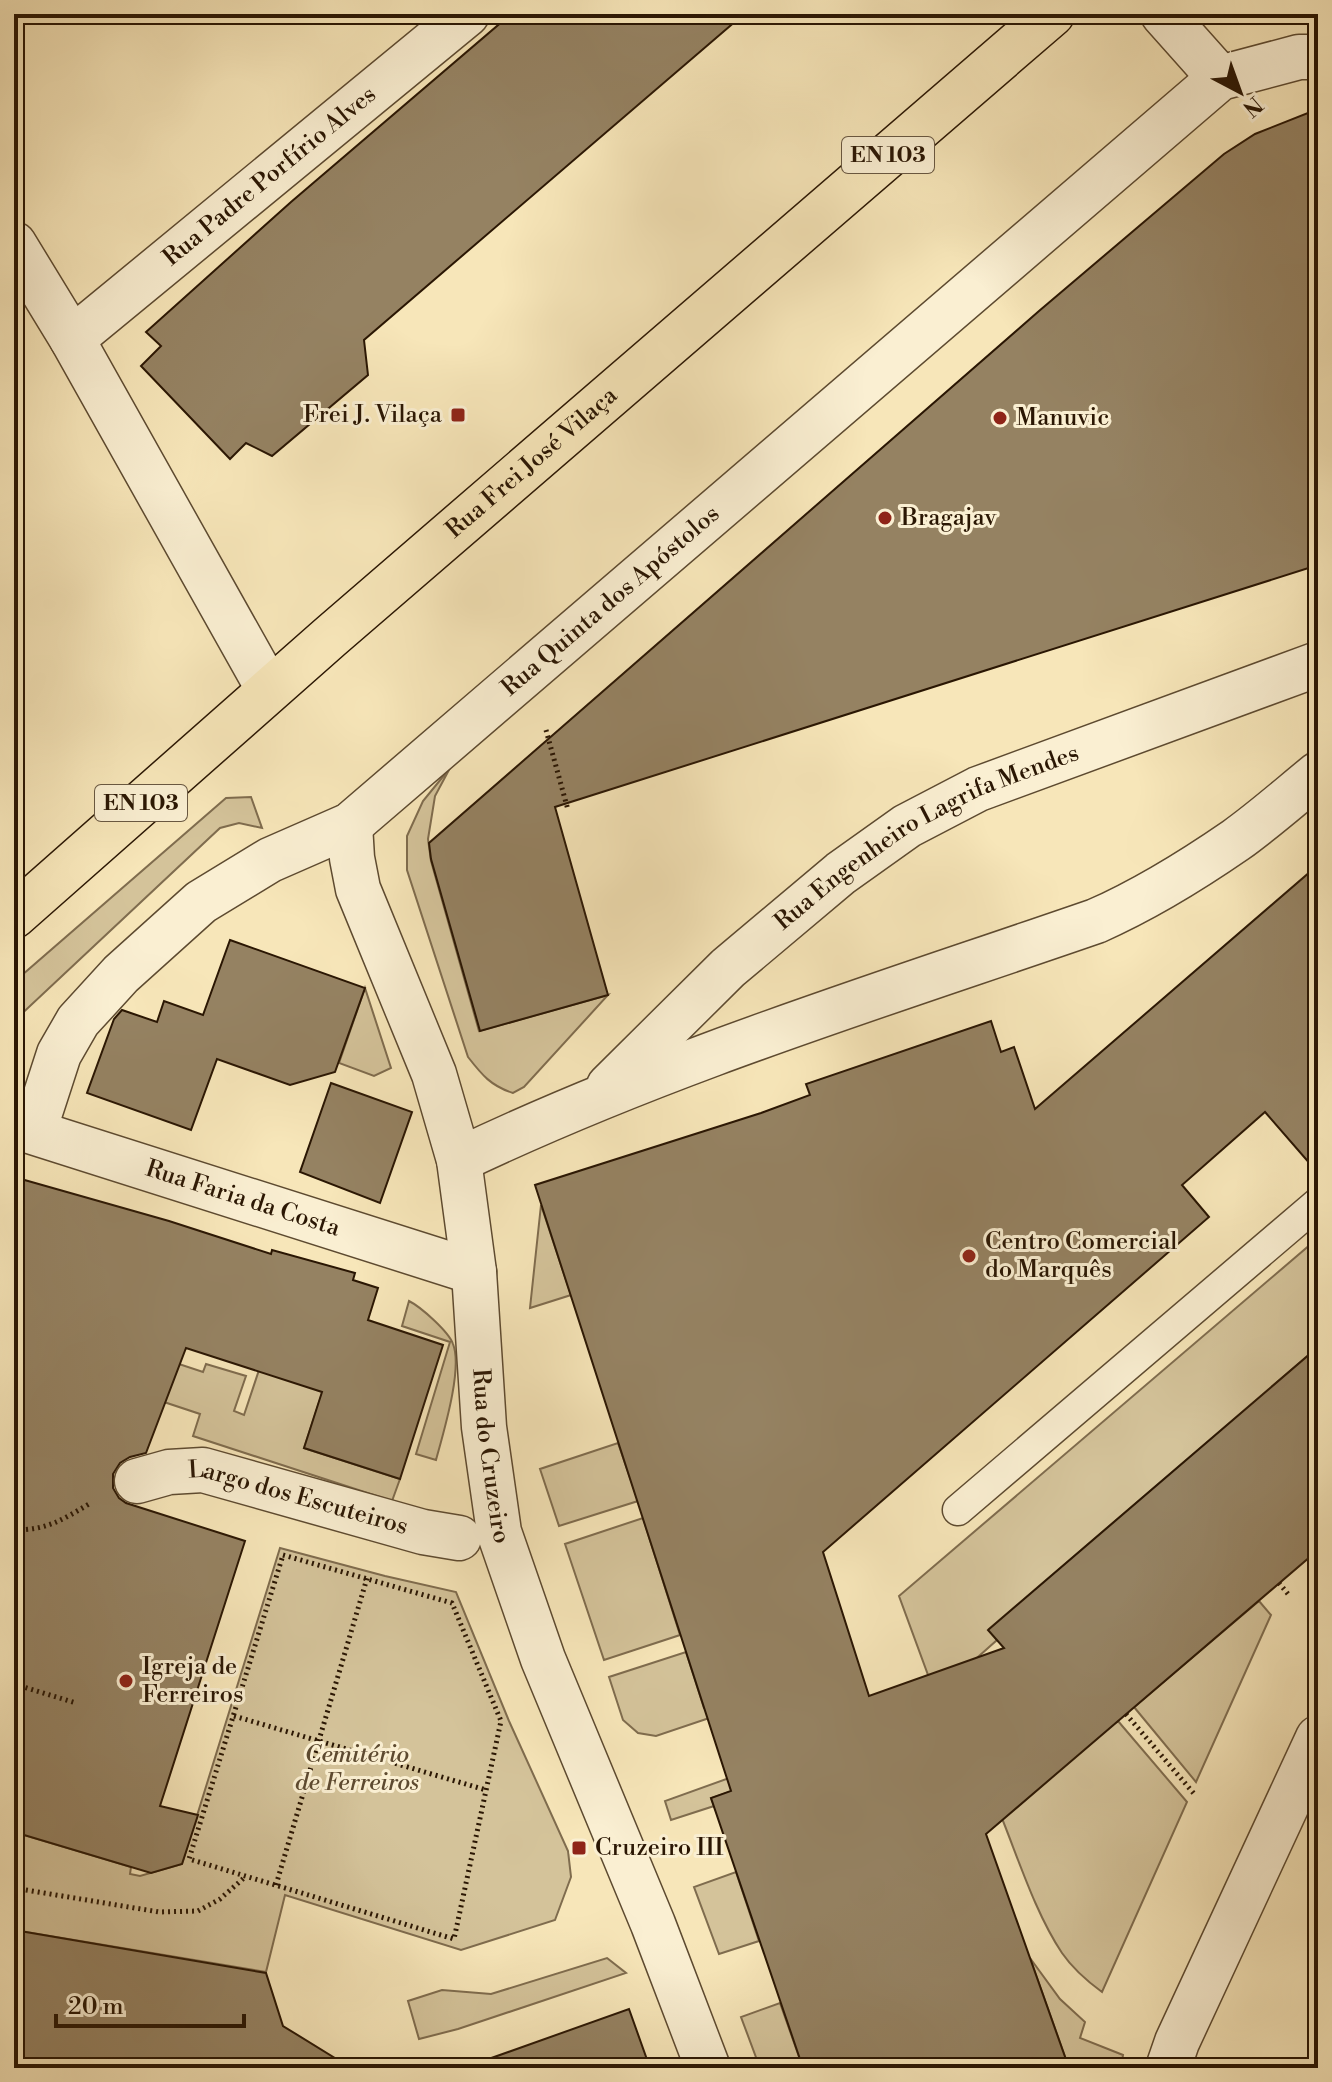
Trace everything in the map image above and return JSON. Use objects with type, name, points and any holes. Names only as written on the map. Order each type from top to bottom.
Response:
[{"type":"main road","name":"Rua Frei José Vilaça","points":[[14,916],[269,690],[1052,14]]},
{"type":"street","name":"Rua Padre Porfírio Alves","points":[[72,339],[467,14]]},
{"type":"street","points":[[1163,14],[1220,78]]},
{"type":"street","name":"Rua Quinta dos Apóstolos","points":[[24,1128],[78,1021],[121,974],[201,902],[270,860],[350,825],[1220,78],[1299,57],[1318,57]]},
{"type":"street","points":[[14,244],[72,339],[269,690]]},
{"type":"street","name":"Rua Engenheiro Lagrifa Mendes","points":[[593,1102],[728,968],[841,873],[907,826],[978,789],[1318,664]]},
{"type":"street","name":"Rua Engenheiro Lagrifa Mendes","points":[[459,1160],[523,1129],[713,1054],[1096,921],[1166,886],[1238,839],[1318,774]]},
{"type":"street","name":"Rua do Cruzeiro","points":[[350,825],[358,889],[434,1074],[459,1160],[474,1272],[484,1427],[499,1532],[543,1659],[653,1924],[708,2068]]},
{"type":"street","name":"Rua Faria da Costa","points":[[24,1128],[474,1272]]},
{"type":"street","name":"Largo dos Escuteiros","points":[[137,1481],[169,1472],[203,1470],[423,1532],[459,1538]]},
{"type":"street","points":[[1168,2068],[1318,1738]]},
{"type":"lane","points":[[958,1510],[1318,1203]]},
{"type":"path","points":[[546,730],[568,810]]},
{"type":"path","points":[[14,1530],[34,1530]]},
{"type":"path","points":[[283,1555],[452,1603],[501,1721],[454,1939],[189,1859],[234,1716],[283,1555]]},
{"type":"path","points":[[276,1885],[367,1578]]},
{"type":"path","points":[[1279,1583],[1288,1594]]},
{"type":"path","points":[[14,1684],[76,1703]]},
{"type":"path","points":[[1126,1714],[1196,1796]]},
{"type":"path","points":[[234,1716],[486,1790]]},
{"type":"path","points":[[14,1888],[159,1912],[198,1911],[220,1899],[245,1877]]},
{"type":"green space","points":[[450,768],[435,796],[428,839],[431,861],[479,1031],[608,995],[524,1087],[513,1093],[488,1079],[468,1057],[407,870],[407,836],[423,801]]},
{"type":"green space","points":[[251,797],[262,828],[239,823],[220,828],[14,1021],[14,982],[226,798]]},
{"type":"green space","points":[[365,988],[391,1068],[374,1076],[339,1063]]},
{"type":"green space","points":[[541,1205],[571,1295],[530,1308]]},
{"type":"green space","points":[[1318,1238],[1318,1347],[989,1629],[997,1640],[970,1664],[956,1751],[899,1596]]},
{"type":"green space","points":[[409,1301],[446,1333],[453,1344],[455,1355],[451,1402],[436,1460],[416,1454],[450,1342],[402,1326]]},
{"type":"green space","points":[[264,1355],[328,1375],[304,1448],[400,1479],[392,1501],[193,1436],[200,1414],[164,1402],[176,1363],[203,1372],[206,1364],[246,1376],[234,1411],[244,1415]]},
{"type":"green space","points":[[618,1443],[638,1501],[559,1526],[540,1469]]},
{"type":"green space","points":[[643,1518],[680,1635],[604,1660],[565,1544]]},
{"type":"green space","name":"Cemitério de Ferreiros","points":[[280,1548],[456,1592],[509,1721],[568,1851],[571,1877],[555,1920],[461,1950],[285,1895],[266,1972],[14,1930],[14,1832],[131,1867],[130,1874],[140,1876],[182,1864]]},
{"type":"green space","points":[[1259,1601],[1271,1615],[1196,1782],[1134,1707]]},
{"type":"green space","points":[[686,1652],[704,1708],[733,1710],[656,1736],[638,1733],[623,1720],[609,1677]]},
{"type":"green space","points":[[1118,1721],[1187,1802],[1102,1992],[1071,1964],[1052,1937],[1034,1901],[997,1806]]},
{"type":"green space","points":[[838,1739],[851,1751],[711,1798],[714,1806],[671,1820],[665,1801]]},
{"type":"green space","points":[[736,1872],[759,1941],[719,1954],[694,1887]]},
{"type":"green space","points":[[607,1958],[626,1973],[419,2039],[408,2001],[442,1990],[491,1994]]},
{"type":"green space","points":[[1030,1958],[1060,1999],[1085,2022],[1080,2038],[1123,2055],[1121,2068],[1069,2068]]},
{"type":"green space","points":[[780,2003],[803,2068],[760,2068],[741,2017]]},
{"type":"building","points":[[511,14],[744,14],[364,340],[368,375],[272,456],[246,443],[230,459],[141,366],[161,346],[146,332],[291,202]]},
{"type":"building","points":[[1318,109],[1318,565],[555,807],[608,995],[480,1031],[429,843],[1039,311],[1224,154],[1255,134]]},
{"type":"building","points":[[1318,865],[1318,1173],[1265,1112],[1182,1185],[1209,1217],[823,1552],[869,1696],[1004,1648],[988,1630],[1318,1347],[1318,1550],[986,1834],[1069,2068],[803,2068],[711,1798],[731,1791],[535,1185],[761,1113],[810,1095],[806,1084],[991,1021],[1001,1052],[1014,1047],[1035,1109]]},
{"type":"building","points":[[230,940],[365,988],[335,1072],[290,1085],[217,1059],[191,1130],[87,1093],[114,1019],[122,1010],[157,1022],[164,1001],[203,1015]]},
{"type":"building","points":[[331,1083],[412,1112],[380,1203],[300,1172]]},
{"type":"building","points":[[14,1177],[271,1254],[272,1250],[355,1273],[353,1280],[378,1288],[368,1320],[443,1345],[400,1479],[304,1448],[322,1392],[186,1348],[146,1453],[120,1463],[113,1474],[113,1488],[126,1503],[245,1541],[160,1806],[198,1815],[182,1864],[151,1873],[14,1832]]},
{"type":"building","points":[[14,1930],[266,1973],[283,2026],[351,2068],[14,2068]]},
{"type":"building","points":[[629,2009],[650,2068],[485,2068],[483,2061]]},
{"type":"place","name":"Frei J. Vilaça","points":[[458,415]]},
{"type":"place","name":"Manuvic","points":[[1000,418]]},
{"type":"place","name":"Bragajav","points":[[885,518]]},
{"type":"place","name":"Centro Comercial do Marquês","points":[[969,1256]]},
{"type":"place","name":"Igreja de Ferreiros","points":[[126,1681]]},
{"type":"place","name":"Cruzeiro III","points":[[579,1848]]}]
